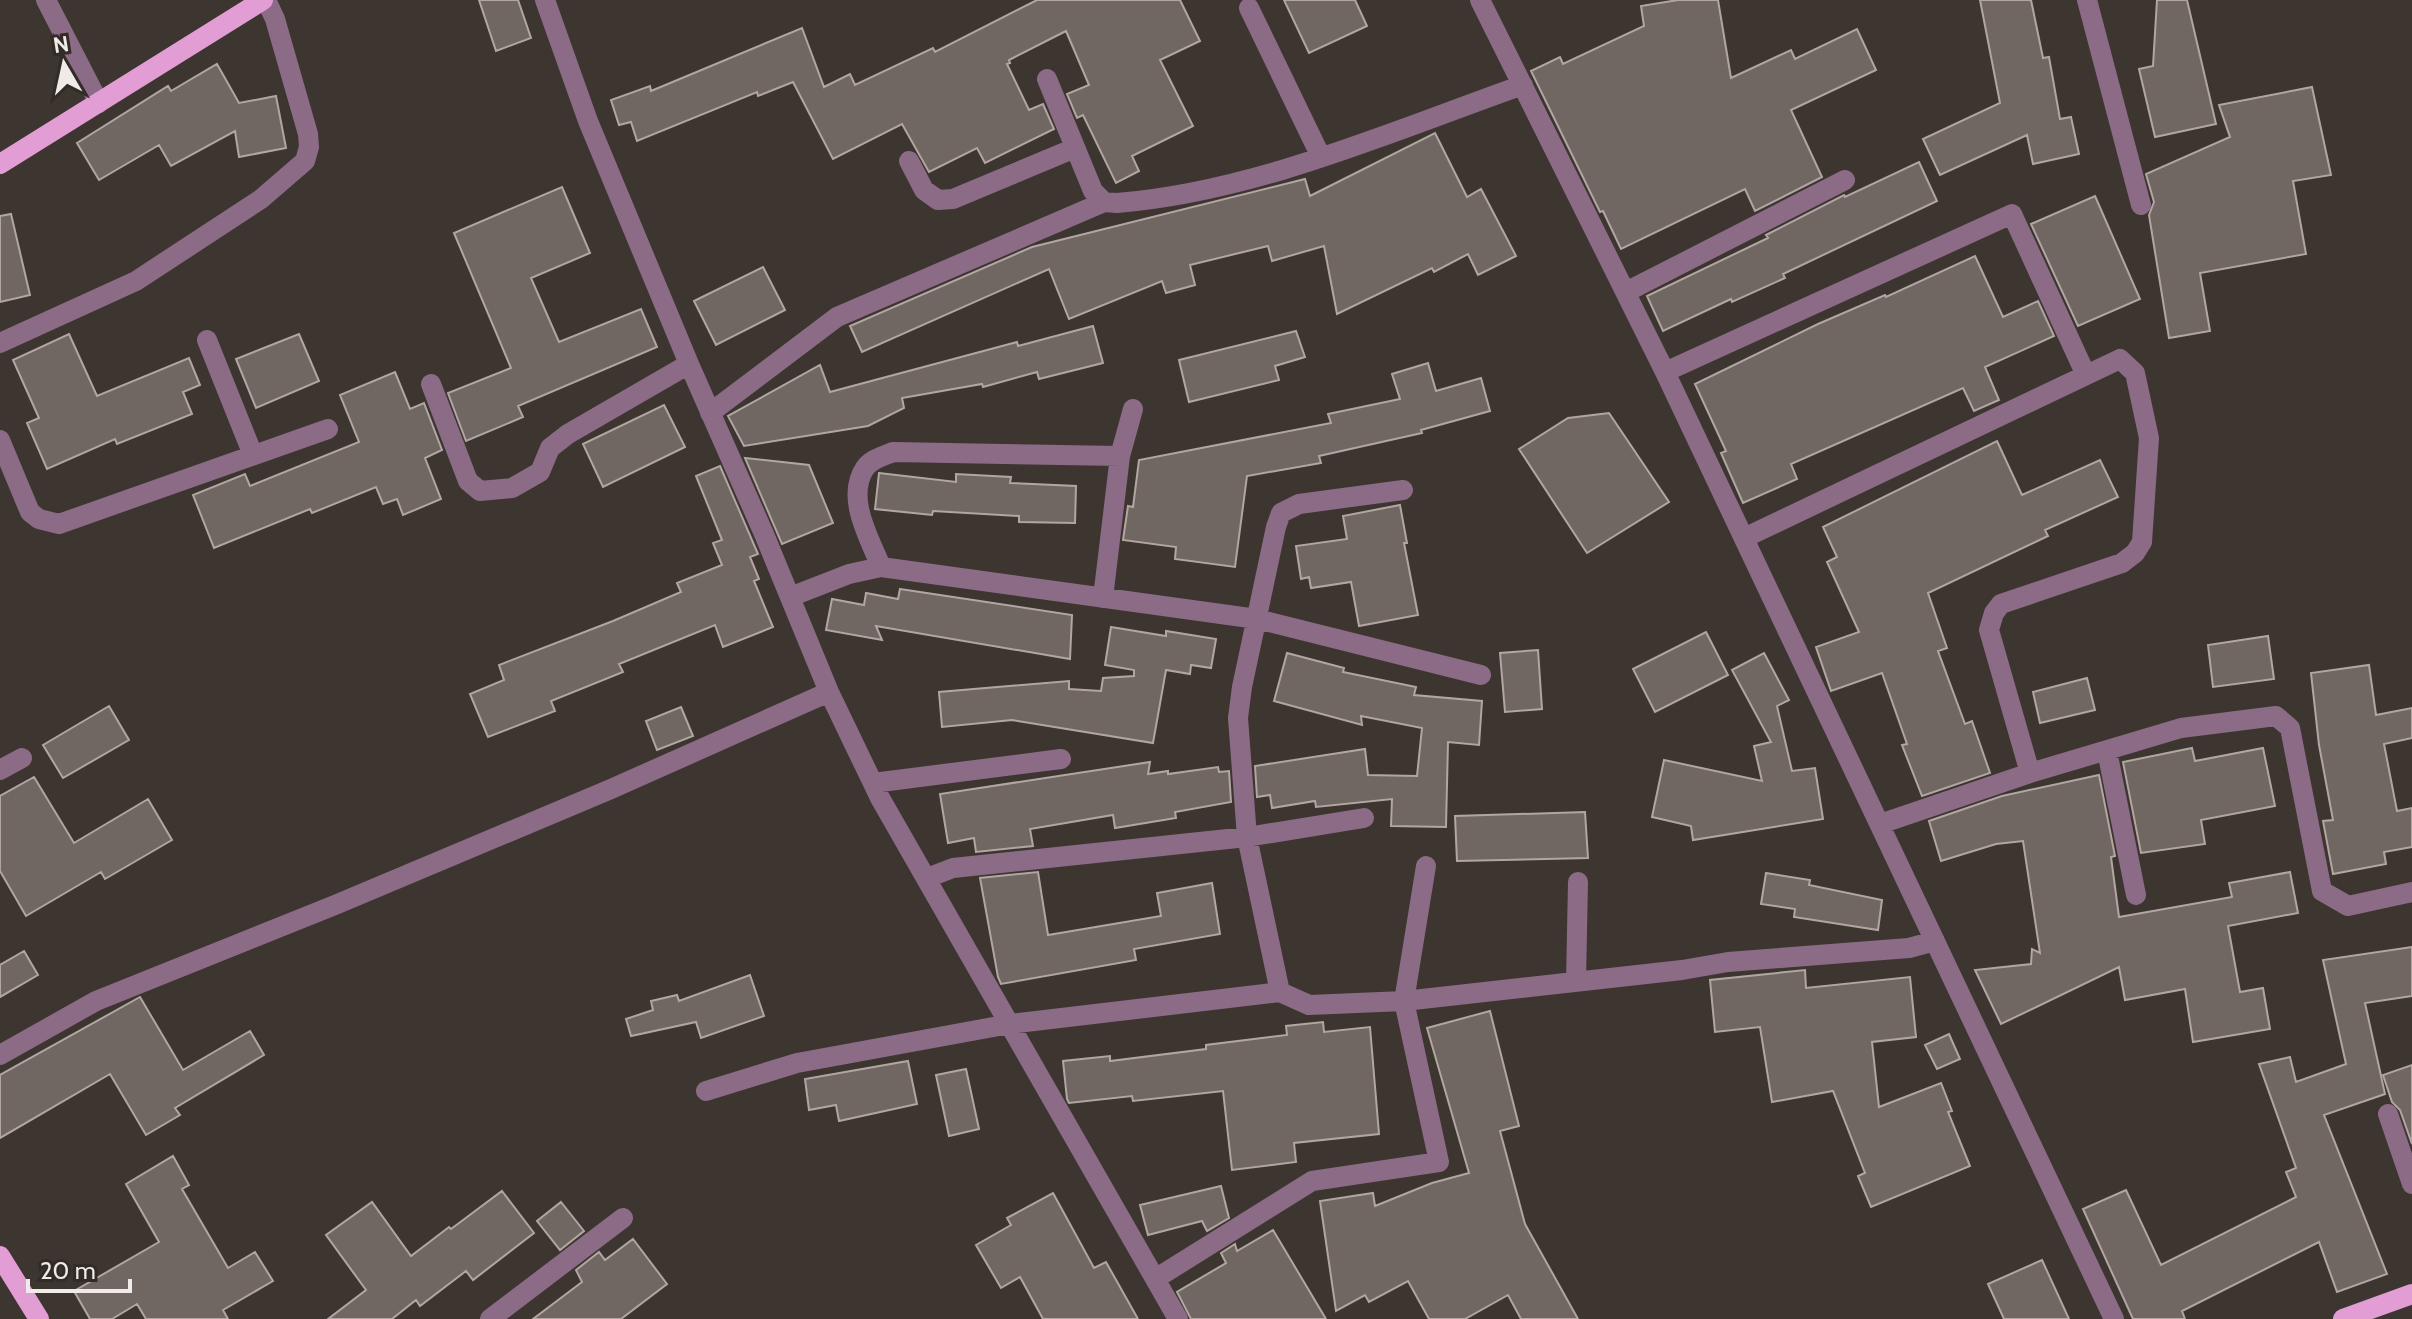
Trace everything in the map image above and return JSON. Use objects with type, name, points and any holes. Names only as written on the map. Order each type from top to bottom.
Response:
[{"type":"main road","points":[[0,164],[265,0]]},
{"type":"main road","points":[[0,1256],[39,1319]]},
{"type":"main road","points":[[2343,1319],[2411,1297]]},
{"type":"street","points":[[46,0],[99,103]]},
{"type":"street","points":[[0,343],[136,281],[261,199],[305,161],[309,147],[308,134],[275,19],[265,0]]},
{"type":"street","points":[[545,0],[588,121],[829,692],[873,783],[1178,1319]]},
{"type":"street","points":[[1480,0],[1665,372],[2114,1319]]},
{"type":"street","points":[[2087,0],[2141,205]]},
{"type":"street","points":[[1249,8],[1321,157]]},
{"type":"street","points":[[1047,79],[1093,191],[1104,202]]},
{"type":"street","points":[[710,413],[837,317],[1104,202],[1139,201],[1216,186],[1321,157],[1523,85]]},
{"type":"street","points":[[909,161],[924,190],[938,200],[953,199],[1075,148]]},
{"type":"street","points":[[1626,292],[1845,180]]},
{"type":"street","points":[[1665,372],[2012,214],[2085,373]]},
{"type":"street","points":[[207,340],[253,455]]},
{"type":"street","points":[[1744,538],[2085,373],[2120,359],[2135,373],[2149,438],[2142,542],[2135,553],[2122,563],[2001,604],[1994,613],[1989,630],[2030,773]]},
{"type":"street","points":[[431,384],[468,481],[480,491],[512,488],[540,472],[550,448],[568,434],[689,364]]},
{"type":"street","points":[[1103,598],[1120,456],[1133,409]]},
{"type":"street","points":[[0,440],[30,512],[39,519],[59,524],[328,429]]},
{"type":"street","points":[[881,567],[858,506],[857,493],[865,469],[875,460],[893,452],[1120,456]]},
{"type":"street","points":[[1280,992],[1247,837],[1238,718],[1242,687],[1281,513],[1299,504],[1403,490]]},
{"type":"street","points":[[790,597],[849,574],[881,567],[1257,619],[1481,675]]},
{"type":"street","points":[[0,1055],[96,1001],[611,789],[829,692]]},
{"type":"street","points":[[1880,824],[2030,773],[2181,728],[2276,716],[2290,728],[2322,891],[2348,906],[2412,892]]},
{"type":"street","points":[[2107,751],[2136,895]]},
{"type":"street","points":[[0,770],[22,758]]},
{"type":"street","points":[[873,783],[1061,759]]},
{"type":"street","points":[[927,878],[953,868],[1247,837],[1364,818]]},
{"type":"street","points":[[1155,1279],[1312,1181],[1439,1162],[1404,1001],[1426,866]]},
{"type":"street","points":[[1576,981],[1578,882]]},
{"type":"street","points":[[706,1091],[797,1063],[1010,1024],[1280,992],[1309,1005],[1404,1001],[1682,970],[1728,962],[1909,948],[1935,941]]},
{"type":"street","points":[[2388,1114],[2412,1184]]},
{"type":"street","points":[[490,1319],[623,1218]]},
{"type":"building","points":[[479,0],[518,0],[531,38],[496,51]]},
{"type":"building","points":[[1037,0],[1180,0],[1200,41],[1160,60],[1193,126],[1132,156],[1139,171],[1116,183],[1083,115],[1077,118],[1067,94],[1089,85],[1066,31],[1009,60],[1007,64],[1029,110],[1043,104],[1054,129],[985,163],[977,148],[929,172],[902,124],[833,159],[793,82],[758,96],[757,92],[637,141],[631,122],[619,125],[611,100],[650,86],[651,91],[802,28],[824,87],[850,74],[855,85],[933,48],[935,52]]},
{"type":"building","points":[[1284,0],[1355,0],[1367,26],[1309,53]]},
{"type":"building","points":[[1678,0],[1718,0],[1731,78],[1791,50],[1795,59],[1857,29],[1876,70],[1791,110],[1822,177],[1755,211],[1745,189],[1621,249],[1531,71],[1560,57],[1563,64],[1644,26],[1641,6]]},
{"type":"building","points":[[1980,0],[2031,0],[2043,58],[2049,57],[2060,119],[2071,117],[2079,154],[2033,164],[2027,135],[1940,175],[1923,139],[2000,103]]},
{"type":"building","points":[[2157,0],[2187,0],[2216,124],[2155,137],[2139,69],[2153,66]]},
{"type":"building","points":[[217,64],[239,103],[276,96],[286,148],[239,157],[235,131],[171,166],[159,145],[99,180],[77,143],[168,86],[171,91]]},
{"type":"building","points":[[2312,87],[2331,175],[2293,181],[2306,254],[2200,273],[2210,331],[2169,338],[2149,215],[2154,202],[2146,174],[2230,137],[2219,105]]},
{"type":"building","points":[[1435,133],[1467,197],[1481,189],[1516,256],[1478,275],[1468,254],[1337,314],[1324,246],[1272,261],[1268,246],[1190,265],[1195,285],[1166,293],[1162,281],[1069,319],[1049,269],[862,352],[850,326],[1032,247],[1305,179],[1310,196]]},
{"type":"building","points":[[1919,162],[1937,201],[1783,274],[1785,278],[1663,331],[1647,296],[1768,238],[1766,235],[1844,195]]},
{"type":"building","points":[[562,187],[590,253],[531,278],[559,342],[641,309],[657,347],[518,406],[523,417],[466,441],[448,393],[511,368],[454,233]]},
{"type":"building","points":[[2095,196],[2140,299],[2078,326],[2031,224]]},
{"type":"building","points":[[11,214],[30,295],[0,302],[0,216]]},
{"type":"building","points":[[1975,256],[2003,317],[2038,301],[2054,336],[1985,367],[1999,400],[1974,411],[1963,388],[1791,464],[1797,479],[1743,503],[1721,453],[1726,451],[1695,384],[1818,324]]},
{"type":"building","points":[[763,267],[785,310],[716,345],[694,301]]},
{"type":"building","points":[[1093,326],[1103,363],[1039,379],[1037,372],[983,387],[982,384],[902,398],[904,408],[868,426],[744,446],[728,416],[820,365],[830,392],[1017,342],[1018,346]]},
{"type":"building","points":[[1296,331],[1305,357],[1275,366],[1279,380],[1189,402],[1179,360]]},
{"type":"building","points":[[69,334],[97,396],[189,358],[200,385],[183,392],[192,414],[117,444],[115,439],[47,469],[27,423],[39,418],[13,360]]},
{"type":"building","points":[[299,334],[319,381],[256,408],[236,359]]},
{"type":"building","points":[[1428,363],[1436,391],[1481,378],[1490,411],[1421,430],[1422,433],[1319,456],[1321,463],[1247,476],[1235,567],[1175,559],[1176,547],[1123,540],[1128,506],[1133,507],[1139,460],[1331,423],[1328,414],[1400,399],[1392,374]]},
{"type":"building","points":[[395,372],[410,409],[424,403],[442,450],[425,458],[441,499],[403,515],[397,499],[383,504],[376,487],[312,513],[310,509],[214,548],[193,495],[245,474],[250,486],[359,442],[340,395]]},
{"type":"building","points":[[664,405],[685,447],[603,487],[583,444]]},
{"type":"building","points":[[1609,413],[1669,502],[1587,553],[1519,449],[1568,418]]},
{"type":"building","points":[[1997,441],[2022,495],[2100,460],[2118,497],[2045,530],[2048,536],[1928,593],[1947,648],[1938,651],[1965,724],[1972,721],[1990,773],[1922,796],[1902,745],[1907,744],[1882,673],[1831,691],[1816,647],[1859,632],[1827,562],[1837,557],[1823,527]]},
{"type":"building","points":[[745,458],[809,465],[833,523],[782,544]]},
{"type":"building","points":[[720,466],[758,554],[750,557],[759,579],[754,581],[773,627],[723,647],[715,625],[619,664],[623,672],[551,701],[555,711],[488,737],[470,694],[504,680],[499,665],[681,592],[677,583],[722,565],[713,543],[722,540],[696,476]]},
{"type":"building","points":[[879,473],[956,482],[956,474],[1011,477],[1010,483],[1076,486],[1075,523],[1019,522],[1019,516],[933,511],[932,515],[875,509]]},
{"type":"building","points":[[1400,505],[1418,615],[1359,626],[1351,582],[1311,588],[1309,577],[1301,579],[1296,546],[1347,539],[1343,516]]},
{"type":"building","points":[[900,589],[1072,615],[1070,659],[876,626],[882,640],[826,630],[832,599],[864,605],[866,593],[898,599]]},
{"type":"building","points":[[1111,627],[1166,636],[1166,631],[1216,639],[1211,668],[1191,665],[1190,674],[1166,670],[1153,743],[1012,720],[942,727],[939,692],[1069,681],[1069,689],[1101,691],[1103,678],[1134,676],[1134,670],[1105,665]]},
{"type":"building","points":[[1706,632],[1728,675],[1655,712],[1633,669]]},
{"type":"building","points":[[2268,636],[2274,679],[2213,687],[2208,645]]},
{"type":"building","points":[[1538,650],[1542,709],[1505,712],[1500,653]]},
{"type":"building","points":[[1287,653],[1344,668],[1343,672],[1416,687],[1414,695],[1482,701],[1479,745],[1448,742],[1446,827],[1391,826],[1392,799],[1316,807],[1315,801],[1272,808],[1270,795],[1257,797],[1255,766],[1365,749],[1368,775],[1417,776],[1422,728],[1361,716],[1362,725],[1274,701]]},
{"type":"building","points":[[1764,653],[1789,700],[1777,706],[1792,771],[1815,768],[1823,819],[1693,840],[1691,826],[1652,817],[1664,760],[1762,781],[1754,746],[1771,742],[1732,670]]},
{"type":"building","points":[[2369,665],[2376,715],[2412,708],[2412,738],[2384,744],[2397,811],[2412,808],[2412,847],[2384,852],[2386,864],[2333,874],[2323,821],[2333,820],[2319,745],[2311,673]]},
{"type":"building","points":[[2087,678],[2095,710],[2040,723],[2033,692]]},
{"type":"building","points":[[109,706],[129,740],[63,778],[43,745]]},
{"type":"building","points":[[681,707],[693,736],[657,750],[646,721]]},
{"type":"building","points":[[2192,748],[2195,761],[2263,748],[2275,806],[2201,820],[2205,844],[2141,853],[2123,762]]},
{"type":"building","points":[[1150,762],[1148,774],[1218,767],[1219,772],[1229,771],[1231,802],[1175,812],[1176,818],[1115,828],[1113,815],[1030,829],[1033,846],[976,852],[974,838],[948,843],[940,794]]},
{"type":"building","points":[[2099,775],[2115,856],[2111,857],[2119,917],[2232,897],[2229,883],[2290,872],[2298,913],[2228,926],[2240,992],[2263,988],[2270,1029],[2193,1042],[2185,989],[2125,1000],[2119,967],[2001,1024],[1975,970],[2031,964],[2032,949],[2040,953],[2023,841],[1996,844],[1941,861],[1929,821],[2002,796]]},
{"type":"building","points":[[34,777],[74,843],[148,799],[172,840],[105,879],[101,872],[26,916],[0,871],[0,796]]},
{"type":"building","points":[[1585,812],[1588,858],[1457,861],[1455,816]]},
{"type":"building","points":[[1038,872],[1048,935],[1161,916],[1157,893],[1212,883],[1220,934],[1134,949],[1136,960],[1001,984],[980,878]]},
{"type":"building","points":[[1766,873],[1810,880],[1809,885],[1882,900],[1878,930],[1794,917],[1795,909],[1761,904]]},
{"type":"building","points":[[2412,947],[2412,996],[2365,1003],[2385,1094],[2324,1115],[2387,1274],[2337,1292],[2319,1242],[2182,1311],[2185,1319],[2133,1319],[2083,1209],[2126,1190],[2161,1265],[2296,1197],[2286,1172],[2296,1168],[2259,1064],[2290,1057],[2296,1082],[2346,1064],[2323,960]]},
{"type":"building","points":[[24,951],[38,975],[0,997],[0,965]]},
{"type":"building","points":[[1805,970],[1806,988],[1910,977],[1916,1037],[1872,1042],[1879,1107],[1941,1083],[1952,1111],[1948,1112],[1970,1166],[1871,1207],[1858,1176],[1865,1173],[1833,1091],[1772,1102],[1760,1027],[1715,1032],[1710,980]]},
{"type":"building","points":[[750,975],[764,1016],[701,1038],[696,1022],[631,1036],[626,1019],[653,1010],[651,1001],[677,995],[679,1001]]},
{"type":"building","points":[[140,997],[183,1070],[250,1031],[264,1055],[175,1108],[180,1115],[146,1135],[110,1074],[0,1138],[0,1075]]},
{"type":"building","points":[[1490,1011],[1519,1126],[1500,1131],[1525,1224],[1578,1319],[1521,1319],[1508,1295],[1465,1319],[1429,1319],[1408,1281],[1369,1302],[1365,1295],[1336,1311],[1320,1201],[1373,1193],[1375,1206],[1432,1183],[1469,1173],[1427,1028]]},
{"type":"building","points":[[1323,1022],[1324,1032],[1370,1027],[1379,1134],[1294,1143],[1296,1162],[1232,1170],[1223,1091],[1133,1101],[1132,1096],[1069,1103],[1067,1099],[1063,1061],[1110,1056],[1110,1061],[1206,1049],[1206,1045],[1287,1035],[1286,1026]]},
{"type":"building","points":[[1949,1034],[1960,1059],[1937,1069],[1925,1045]]},
{"type":"building","points":[[908,1061],[917,1104],[839,1121],[836,1105],[809,1110],[805,1079]]},
{"type":"building","points":[[2412,1065],[2412,1144],[2383,1075]]},
{"type":"building","points":[[966,1069],[979,1129],[949,1136],[936,1075]]},
{"type":"building","points":[[173,1156],[189,1185],[182,1189],[228,1268],[255,1252],[273,1281],[223,1310],[228,1319],[146,1319],[137,1304],[112,1319],[90,1319],[74,1291],[159,1242],[126,1184]]},
{"type":"building","points":[[1221,1186],[1229,1218],[1207,1231],[1202,1221],[1148,1235],[1140,1205]]},
{"type":"building","points":[[502,1191],[534,1233],[473,1280],[466,1271],[420,1306],[416,1300],[392,1319],[328,1319],[366,1290],[326,1235],[372,1202],[411,1256]]},
{"type":"building","points":[[1053,1193],[1094,1268],[1106,1262],[1138,1319],[1043,1319],[1020,1277],[1001,1288],[976,1245],[1011,1225],[1007,1218]]},
{"type":"building","points":[[561,1202],[584,1231],[560,1250],[537,1221]]},
{"type":"building","points":[[1273,1230],[1326,1319],[1191,1319],[1177,1292],[1226,1263],[1221,1253],[1235,1244],[1237,1251]]},
{"type":"building","points":[[633,1239],[667,1284],[621,1319],[533,1319],[582,1282],[576,1270],[599,1252],[605,1260]]},
{"type":"building","points":[[2042,1260],[2069,1319],[2004,1319],[1988,1284]]}]
